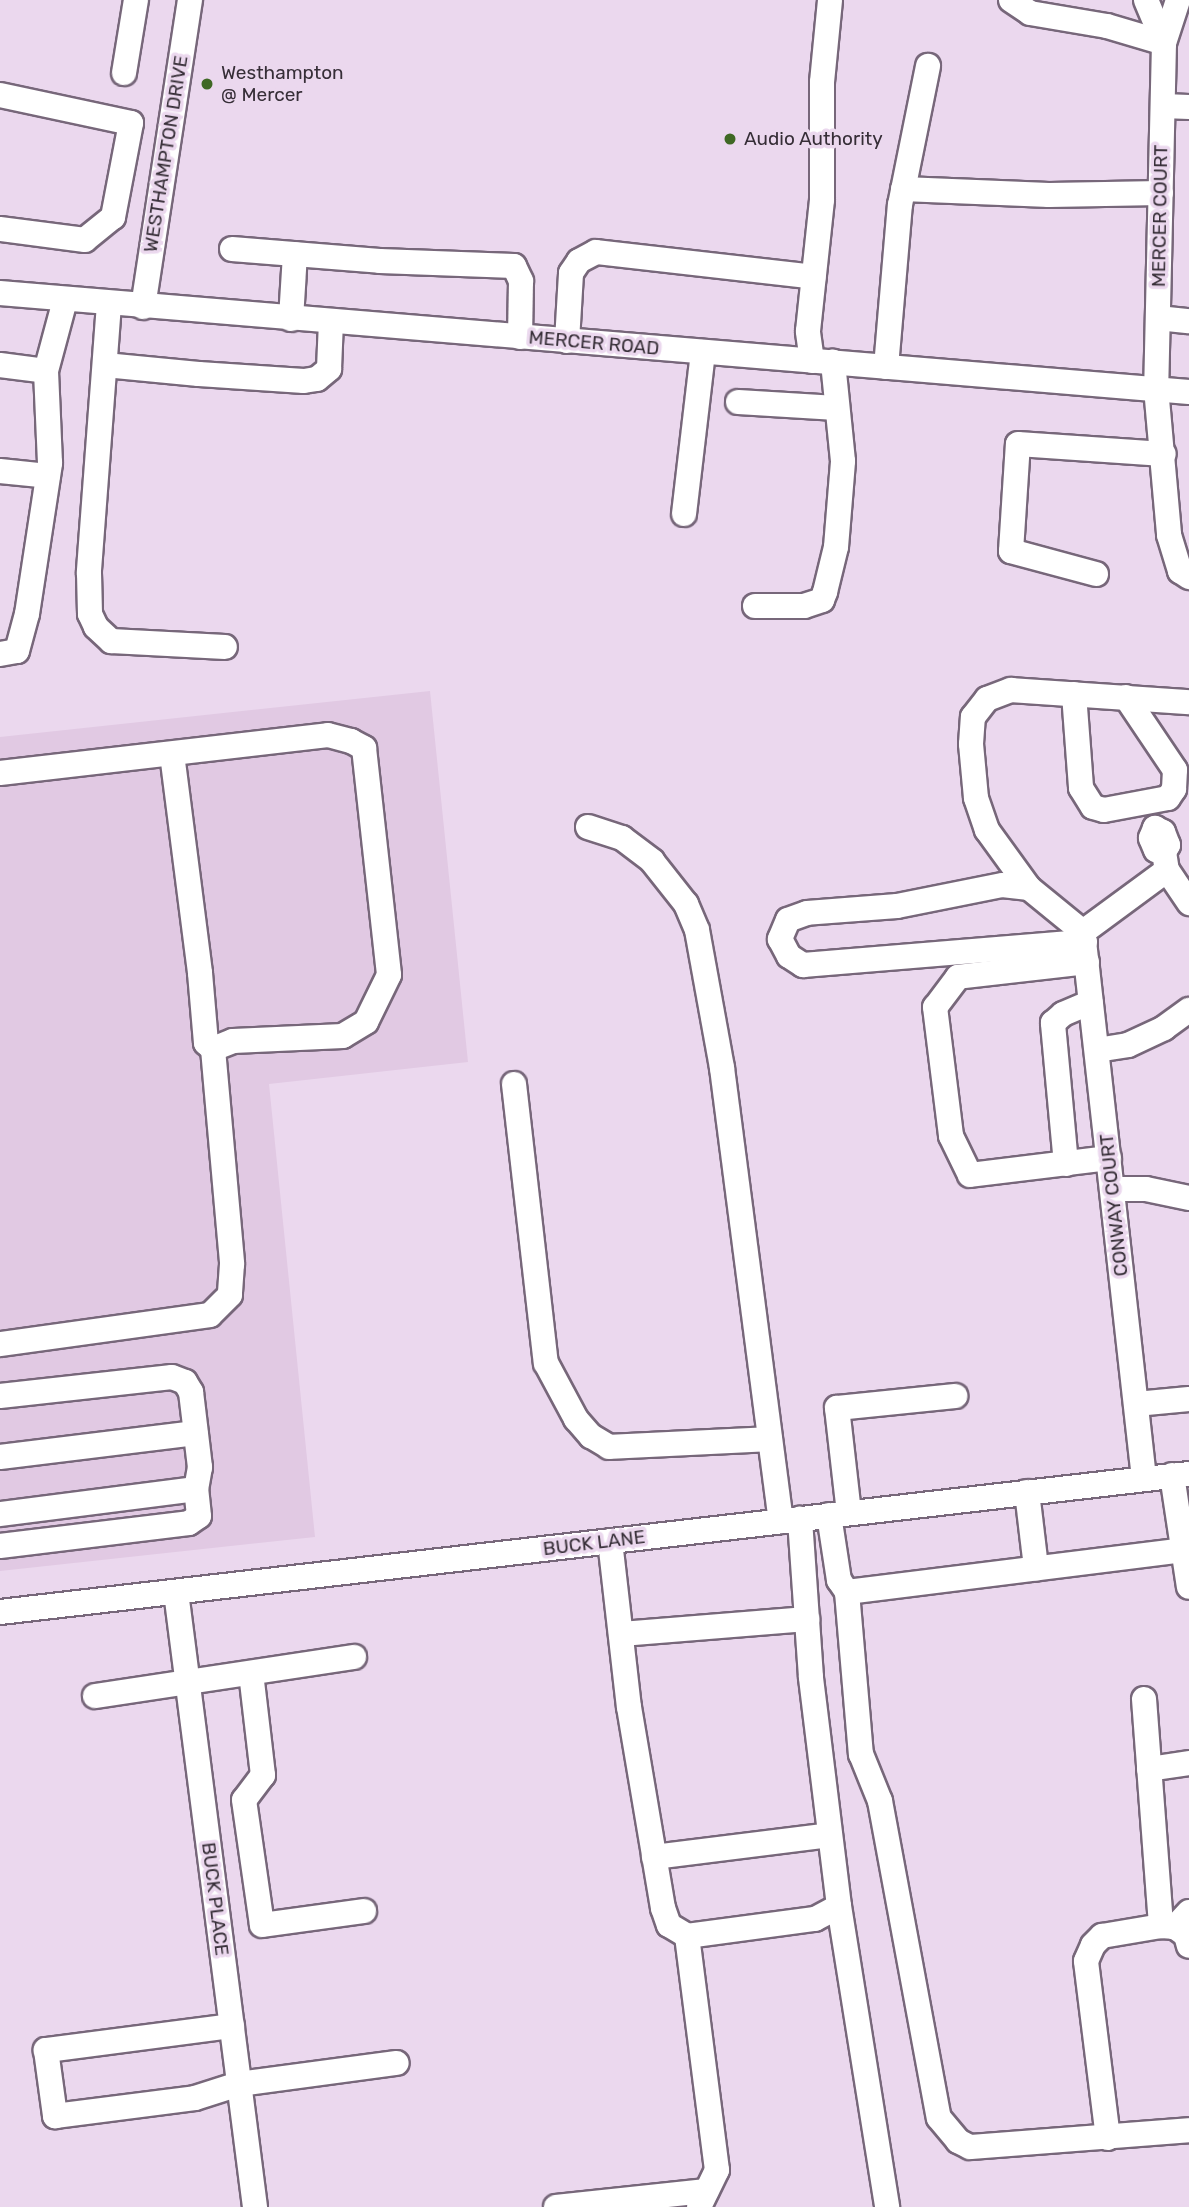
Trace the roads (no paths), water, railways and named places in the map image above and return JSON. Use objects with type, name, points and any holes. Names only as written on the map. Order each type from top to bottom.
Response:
[{"type":"street","points":[[124,73],[136,0]]},
{"type":"street","name":"WESTHAMPTON DRIVE","points":[[143,307],[190,0]]},
{"type":"street","points":[[755,607],[804,606],[822,600],[836,547],[844,461],[837,408],[822,361],[808,331],[822,200],[822,82],[831,0]]},
{"type":"street","points":[[1011,0],[1030,13],[1072,9],[1107,26],[1164,43]]},
{"type":"street","points":[[1146,0],[1164,43]]},
{"type":"street","points":[[1164,43],[1178,0]]},
{"type":"street","name":"MERCER COURT","points":[[1164,43],[1156,388],[1164,454],[1169,535],[1180,571],[1189,577]]},
{"type":"street","points":[[886,367],[903,189],[928,66]]},
{"type":"street","points":[[0,95],[131,123],[170,127]]},
{"type":"street","points":[[1163,106],[1189,107]]},
{"type":"street","points":[[0,229],[85,240],[113,218],[131,123]]},
{"type":"street","points":[[903,189],[1049,195],[1161,193]]},
{"type":"street","points":[[232,249],[380,261],[514,266],[521,281],[520,337]]},
{"type":"street","points":[[567,341],[571,273],[579,261],[596,253],[814,276]]},
{"type":"street","points":[[291,319],[295,254]]},
{"type":"street","name":"MERCER ROAD","points":[[0,293],[143,307],[1189,391]]},
{"type":"street","points":[[0,654],[17,651],[27,614],[48,475],[46,371],[65,300]]},
{"type":"street","points":[[109,304],[89,573],[90,614],[96,627],[111,642],[225,647]]},
{"type":"street","points":[[1157,318],[1189,321]]},
{"type":"street","points":[[105,365],[265,378],[317,379],[329,369],[331,322]]},
{"type":"street","points":[[684,514],[703,352]]},
{"type":"street","points":[[0,365],[46,371]]},
{"type":"street","points":[[738,402],[837,408]]},
{"type":"street","points":[[1096,574],[1011,551],[1018,444],[1164,454]]},
{"type":"street","points":[[0,471],[48,475]]},
{"type":"street","points":[[1085,946],[1029,888],[987,830],[976,797],[971,744],[973,716],[986,699],[1011,690],[1189,702]]},
{"type":"street","points":[[1074,694],[1081,788],[1093,807],[1104,810],[1168,798],[1177,779],[1165,753],[1126,697]]},
{"type":"street","points":[[0,773],[328,735],[364,748],[389,975],[366,1022],[343,1036],[233,1041],[213,1049]]},
{"type":"street","points":[[0,1345],[209,1315],[230,1295],[232,1264],[213,1049],[206,1043],[200,973],[172,754]]},
{"type":"street","points":[[1109,1158],[970,1175],[951,1136],[935,1007],[958,977],[1085,946],[1165,861],[1168,845],[1163,832],[1155,828],[1147,802]]},
{"type":"street","points":[[588,827],[622,838],[652,861],[686,904],[696,930],[722,1068],[770,1439],[791,1520],[807,1619],[811,1677],[839,1906],[887,2207]]},
{"type":"street","points":[[1165,861],[1189,903]]},
{"type":"street","points":[[1029,888],[1002,885],[897,905],[807,913],[788,920],[780,939],[789,956],[803,965],[1085,946]]},
{"type":"street","name":"CONWAY COURT","points":[[1085,946],[1144,1478]]},
{"type":"street","points":[[1066,1164],[1053,1023],[1063,1014],[1091,1002]]},
{"type":"street","points":[[1097,1051],[1128,1045],[1164,1028],[1189,1010]]},
{"type":"street","points":[[514,1084],[546,1363],[576,1419],[591,1436],[609,1447],[770,1439]]},
{"type":"street","points":[[1112,1189],[1146,1189],[1189,1198]]},
{"type":"street","points":[[0,1396],[172,1377],[185,1382],[191,1392],[200,1467],[196,1489],[199,1516],[189,1524],[0,1546]]},
{"type":"street","points":[[955,1396],[837,1408],[839,1580],[847,1592],[861,1754],[880,1801],[939,2118],[958,2141],[970,2147],[1189,2130]]},
{"type":"street","points":[[1136,1404],[1189,1399]]},
{"type":"street","points":[[0,1457],[196,1433]]},
{"type":"street","points":[[1181,1474],[1183,1550],[1189,1587]]},
{"type":"street","name":"BUCK LANE","points":[[0,1612],[1181,1474]]},
{"type":"street","points":[[0,1514],[196,1489]]},
{"type":"street","points":[[1027,1492],[1036,1568]]},
{"type":"street","points":[[610,1541],[629,1707],[663,1908],[669,1925],[687,1936],[815,1919],[839,1906]]},
{"type":"street","points":[[847,1592],[1183,1550]]},
{"type":"street","name":"BUCK PLACE","points":[[176,1592],[255,2207]]},
{"type":"street","points":[[621,1634],[807,1619]]},
{"type":"street","points":[[95,1696],[354,1657]]},
{"type":"street","points":[[251,1673],[263,1774],[244,1800],[262,1925],[363,1911]]},
{"type":"street","points":[[1108,2138],[1086,1961],[1093,1945],[1102,1936],[1179,1928],[1149,1769],[1144,1699]]},
{"type":"street","points":[[1149,1769],[1189,1763]]},
{"type":"street","points":[[203,1803],[244,1800]]},
{"type":"street","points":[[654,1857],[830,1835]]},
{"type":"street","points":[[556,2207],[702,2199],[717,2170],[687,1936]]},
{"type":"street","points":[[232,2026],[46,2050],[55,2116],[195,2098],[239,2084],[397,2063]]},
{"type":"place","name":"Westhampton @ Mercer","points":[[207,84]]},
{"type":"place","name":"Audio Authority","points":[[730,139]]}]
